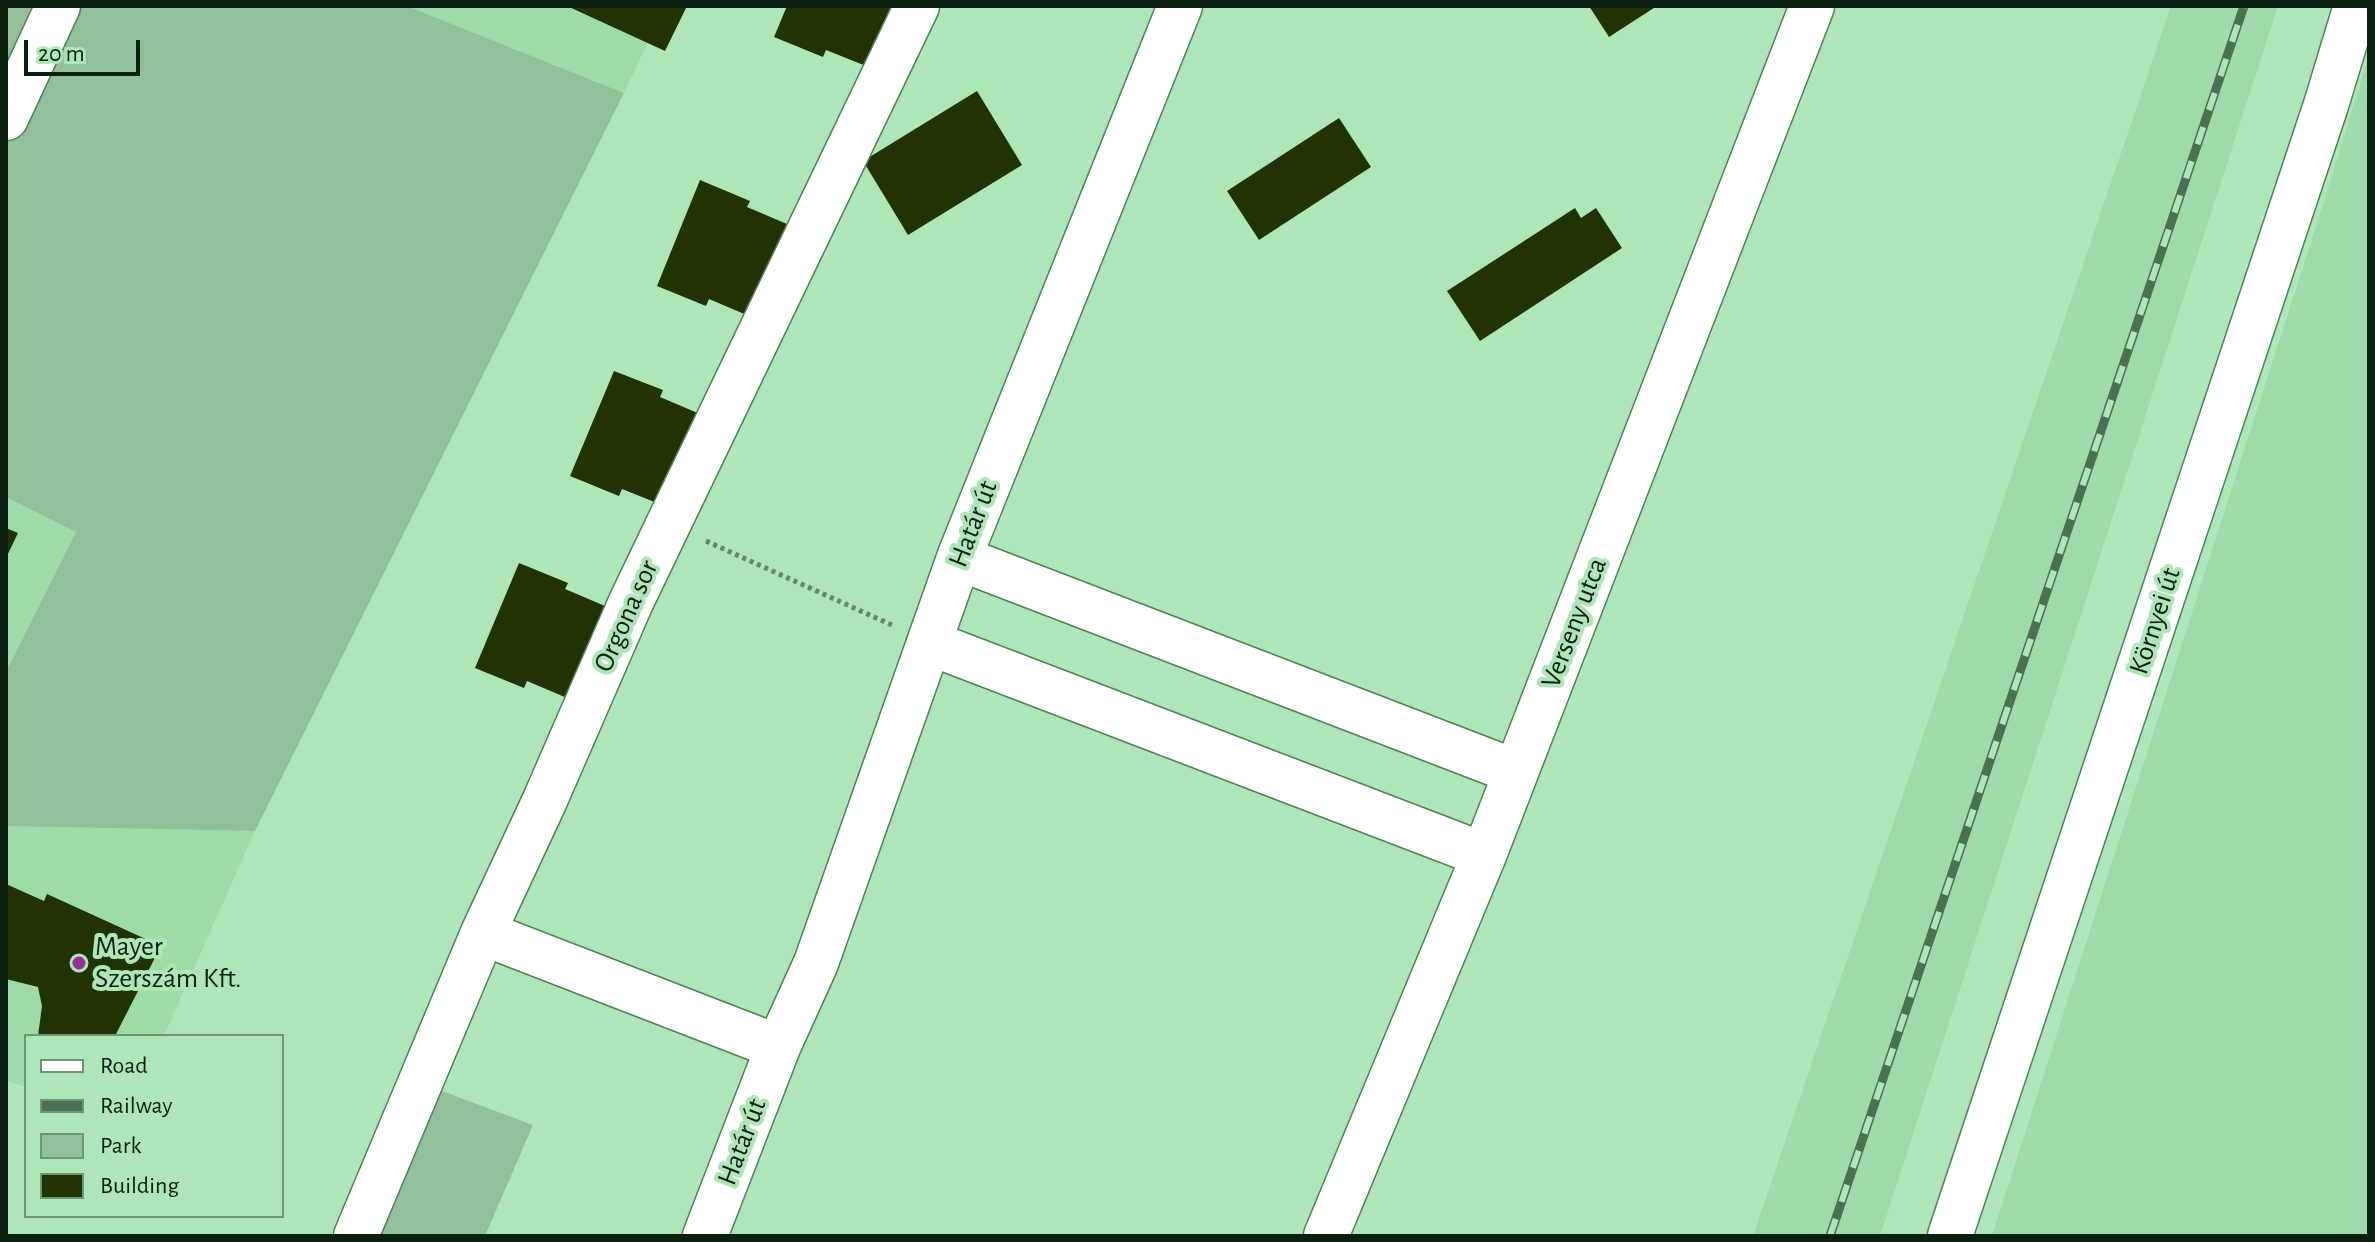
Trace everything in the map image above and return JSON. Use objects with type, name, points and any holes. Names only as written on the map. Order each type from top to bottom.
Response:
[{"type":"street","points":[[6,118],[58,6]]},
{"type":"street","name":"Orgona sor","points":[[356,1236],[483,933],[631,602],[917,6]]},
{"type":"street","name":"Határ út","points":[[705,1236],[778,1047],[816,963],[959,558],[1180,6]]},
{"type":"street","name":"Verseny utca","points":[[1326,1236],[1484,855],[1812,6]]},
{"type":"street","name":"Környei út","points":[[1950,1236],[2326,105],[2356,6]]},
{"type":"street","points":[[959,558],[1516,772]]},
{"type":"street","points":[[930,643],[1484,855]]},
{"type":"street","points":[[483,933],[778,1047]]},
{"type":"path","points":[[669,524],[930,643]]},
{"type":"shaded area","points":[[407,6],[665,6],[624,93]]},
{"type":"shaded area","points":[[2171,6],[2278,6],[1880,1236],[1753,1236]]},
{"type":"shaded area","points":[[2369,55],[2369,1236],[1992,1236],[2326,195]]},
{"type":"shaded area","points":[[6,497],[76,532],[6,672]]},
{"type":"shaded area","points":[[6,826],[255,831],[165,1034],[24,1034],[24,1086],[6,1081]]},
{"type":"green space","points":[[6,6],[407,6],[624,93],[255,831],[6,826],[6,672],[76,532],[6,497]]},
{"type":"green space","points":[[434,1088],[533,1125],[485,1236],[370,1236]]},
{"type":"building","points":[[567,6],[687,6],[665,51]]},
{"type":"building","points":[[787,6],[891,6],[866,66],[826,50],[823,57],[774,37]]},
{"type":"building","points":[[1589,6],[1657,6],[1609,37]]},
{"type":"building","points":[[977,91],[1022,165],[908,235],[863,161]]},
{"type":"building","points":[[1339,118],[1371,167],[1259,240],[1227,191]]},
{"type":"building","points":[[700,180],[750,201],[747,207],[787,224],[749,316],[709,299],[706,306],[657,286]]},
{"type":"building","points":[[1575,208],[1581,218],[1596,208],[1622,248],[1480,341],[1447,291]]},
{"type":"building","points":[[614,371],[663,390],[660,397],[700,414],[662,505],[622,489],[619,496],[570,476]]},
{"type":"building","points":[[6,528],[18,533],[6,558]]},
{"type":"building","points":[[519,563],[568,583],[565,589],[605,606],[567,698],[527,681],[524,688],[475,668]]},
{"type":"building","name":"Mayer Szerszám Kft.","points":[[6,884],[44,901],[47,894],[161,946],[116,1034],[38,1034],[42,1006],[38,987],[6,979]]},
{"type":"railway","points":[[1830,1236],[2244,6]]},
{"type":"place","name":"Mayer Szerszám Kft.","points":[[79,963]]}]
